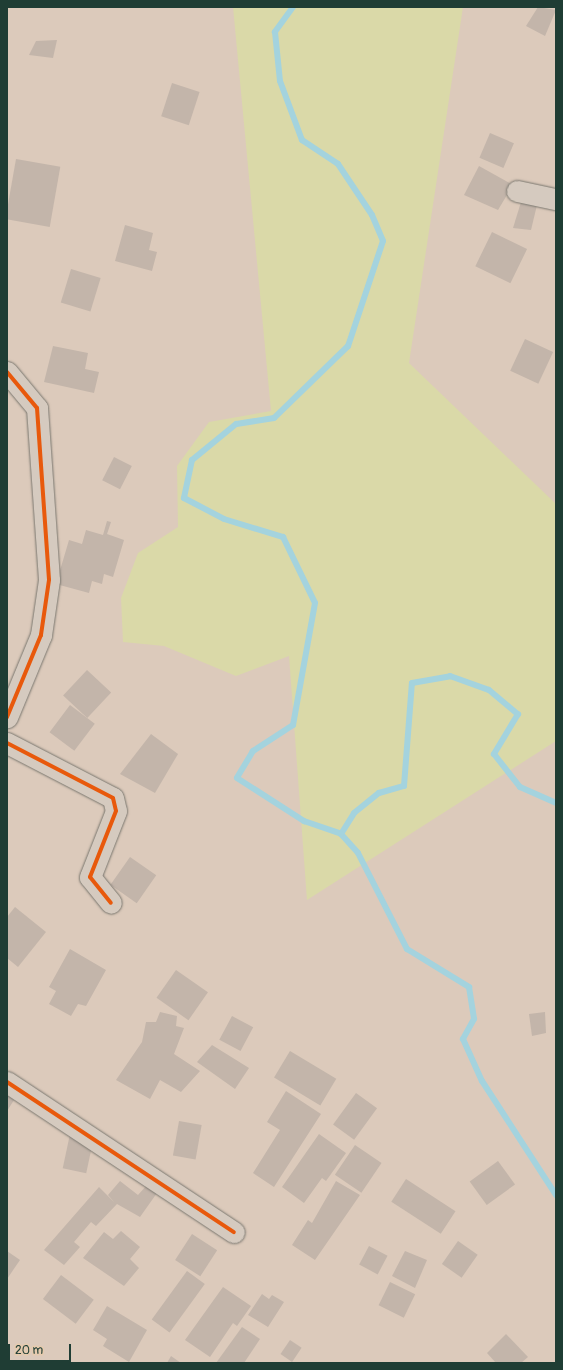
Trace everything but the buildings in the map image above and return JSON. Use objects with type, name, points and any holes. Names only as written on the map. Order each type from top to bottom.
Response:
[{"type":"street","points":[[517,191],[556,199]]},
{"type":"street","points":[[7,372],[37,408],[49,580],[41,635],[7,717]]},
{"type":"street","points":[[7,743],[113,798],[116,811],[90,877],[111,903]]},
{"type":"street","points":[[7,1082],[234,1232]]},
{"type":"green space","points":[[233,7],[463,7],[409,363],[556,504],[556,741],[307,900],[289,656],[236,676],[164,646],[123,642],[121,598],[138,553],[178,527],[177,466],[209,422],[271,411]]},
{"type":"waterway","points":[[293,7],[275,32],[280,81],[302,140],[338,164],[372,215],[383,241],[348,346],[274,418],[236,424],[192,460],[184,498],[224,519],[283,537],[315,603],[293,725],[253,751],[237,778],[304,821],[341,834],[358,853],[407,949],[469,987],[474,1019],[463,1039],[482,1081],[556,1195]]},
{"type":"waterway","points":[[341,834],[354,813],[379,793],[404,786],[412,683],[450,676],[489,690],[518,714],[494,754],[520,787],[556,803]]},
{"type":"cycle path","points":[[7,372],[37,408],[49,580],[41,635],[7,717]]},
{"type":"cycle path","points":[[7,743],[113,798],[116,811],[90,877],[111,903]]},
{"type":"cycle path","points":[[7,1082],[234,1232]]}]
